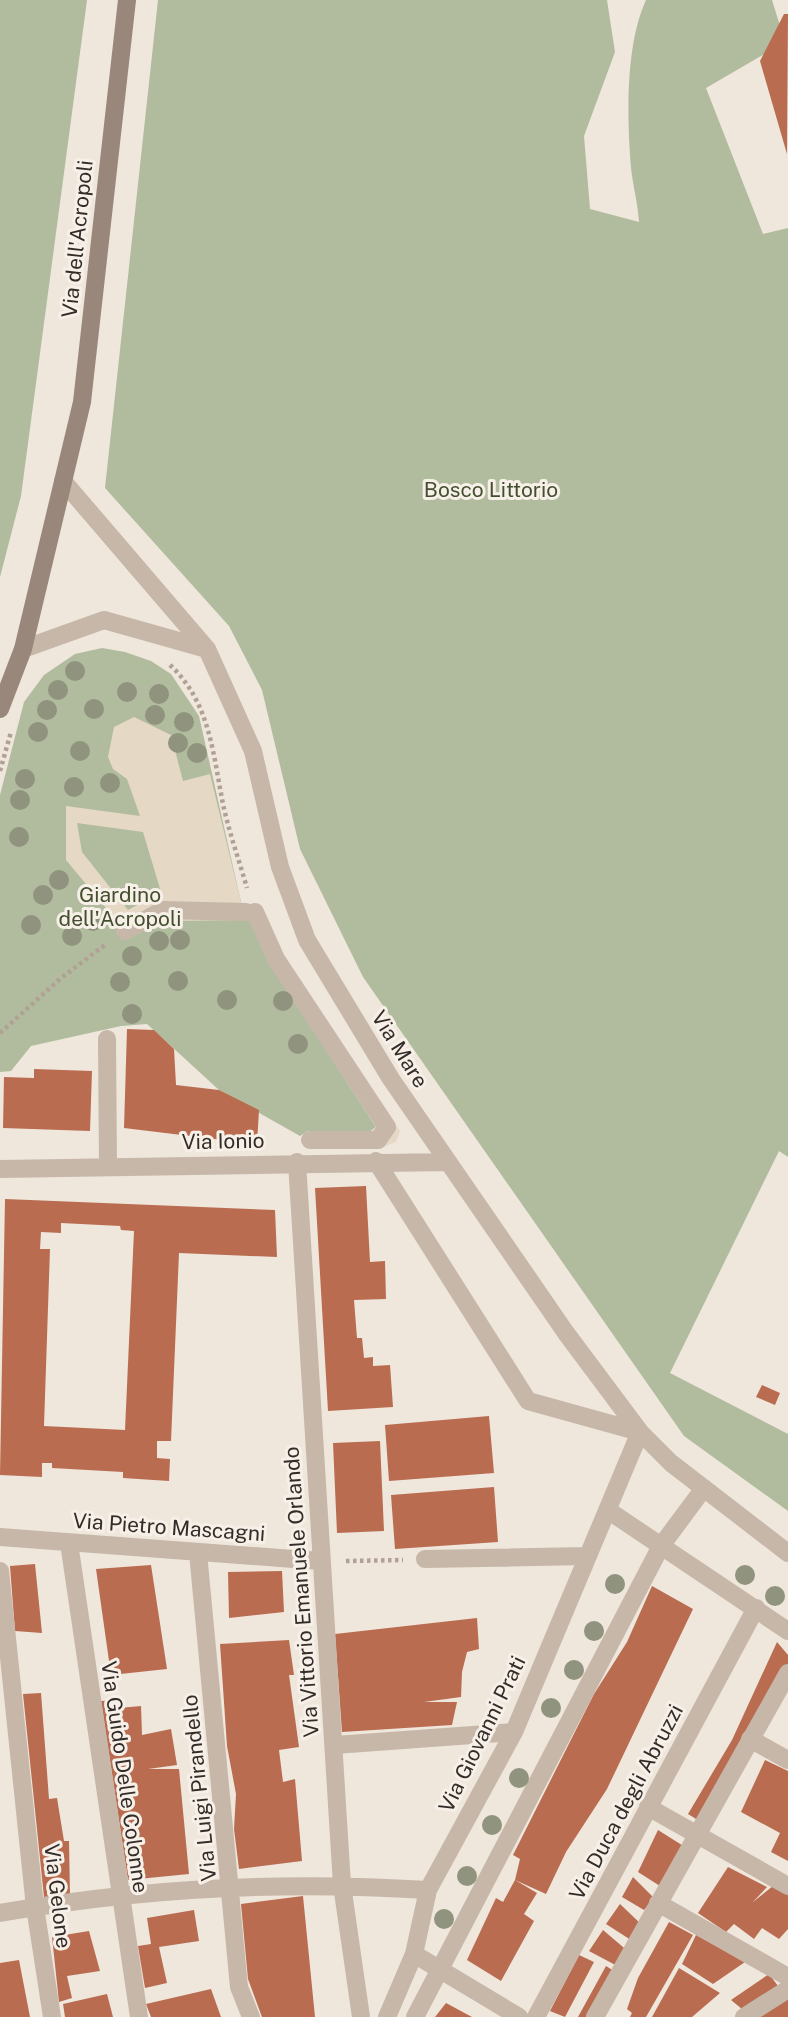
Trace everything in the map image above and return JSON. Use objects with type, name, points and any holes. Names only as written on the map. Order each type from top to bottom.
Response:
[{"type":"street","name":"Via dell'Acropoli","points":[[0,709],[23,649],[82,402],[127,0]]},
{"type":"street","name":"Via Mare","points":[[63,481],[207,649],[253,751],[280,867],[307,940],[391,1079],[566,1333],[640,1432],[671,1463],[788,1553]]},
{"type":"street","points":[[23,649],[104,620],[207,649]]},
{"type":"street","points":[[125,931],[163,910],[251,912],[276,958],[387,1128],[378,1140],[310,1140]]},
{"type":"street","points":[[107,1039],[108,1167]]},
{"type":"street","points":[[376,1161],[528,1401],[640,1432]]},
{"type":"street","name":"Via Ionio","points":[[0,1169],[297,1162],[448,1162]]},
{"type":"street","name":"Via Vittorio Emanuele Orlando","points":[[297,1162],[342,1885],[361,2017]]},
{"type":"street","name":"Via Giovanni Prati","points":[[387,2017],[414,1954],[428,1890],[514,1732],[640,1432]]},
{"type":"street","points":[[415,2017],[661,1546],[704,1488]]},
{"type":"street","points":[[609,1511],[788,1631]]},
{"type":"street","name":"Via Pietro Mascagni","points":[[0,1537],[320,1561]]},
{"type":"street","name":"Via Guido Delle Colonne","points":[[69,1542],[119,1896],[139,2017]]},
{"type":"street","name":"Via Luigi Pirandello","points":[[198,1553],[232,1889],[239,1987],[251,2017]]},
{"type":"street","points":[[425,1559],[587,1556]]},
{"type":"street","name":"Via Gelone","points":[[0,1571],[35,1907],[52,2017]]},
{"type":"street","name":"Via Duca degli Abruzzi","points":[[536,2017],[756,1608]]},
{"type":"street","points":[[595,2017],[788,1673]]},
{"type":"street","points":[[335,1745],[514,1732]]},
{"type":"street","points":[[750,1739],[788,1760]]},
{"type":"street","points":[[648,1807],[788,1886]]},
{"type":"street","points":[[0,1913],[119,1896],[232,1889],[342,1885],[428,1890]]},
{"type":"street","points":[[658,1903],[788,1977]]},
{"type":"street","points":[[414,1954],[519,2017]]},
{"type":"street","points":[[744,2017],[788,1989]]},
{"type":"path","points":[[168,663],[184,678],[208,724],[223,806],[251,912]]},
{"type":"path","points":[[0,771],[12,726]]},
{"type":"path","points":[[0,1033],[60,979],[125,931]]},
{"type":"path","points":[[320,1561],[425,1559]]},
{"type":"green space","points":[[0,0],[87,0],[21,496],[0,577]]},
{"type":"green space","name":"Bosco Littorio","points":[[158,0],[607,0],[615,52],[584,136],[590,209],[639,222],[631,168],[629,82],[634,39],[646,0],[772,0],[785,42],[706,88],[763,234],[788,228],[788,1157],[779,1151],[670,1373],[788,1434],[788,1511],[684,1436],[363,977],[300,849],[262,690],[229,626],[105,488]]},
{"type":"green space","name":"Giardino dell'Acropoli","points":[[102,648],[151,661],[171,674],[199,716],[241,902],[274,970],[376,1127],[368,1133],[308,1131],[300,1136],[219,1090],[147,1024],[121,1026],[31,1046],[11,1071],[0,1072],[0,795],[24,702],[44,675],[75,654]]},
{"type":"shaded area","points":[[134,717],[171,735],[183,781],[210,774],[241,902],[400,1131],[396,1142],[383,1147],[311,1146],[308,1131],[368,1133],[376,1127],[274,970],[250,920],[169,921],[125,931],[66,860],[66,806],[140,816],[127,779],[113,769],[108,757],[114,727]],"holes":[[[77,823],[143,832],[161,892],[128,910],[82,852]]]},
{"type":"building","points":[[784,14],[788,14],[787,154],[760,61]]},
{"type":"building","points":[[127,1029],[154,1030],[174,1049],[176,1085],[219,1090],[259,1110],[257,1144],[124,1128]]},
{"type":"building","points":[[34,1069],[92,1071],[90,1131],[3,1128],[4,1077],[34,1078]]},
{"type":"building","points":[[366,1186],[370,1262],[385,1261],[386,1299],[354,1300],[357,1338],[362,1338],[364,1358],[373,1357],[373,1366],[390,1365],[393,1407],[328,1411],[315,1188]]},
{"type":"building","points":[[5,1199],[275,1210],[277,1257],[179,1253],[171,1441],[157,1441],[157,1458],[170,1459],[169,1481],[123,1478],[123,1472],[52,1468],[52,1463],[42,1463],[42,1477],[0,1475]],"holes":[[[61,1223],[120,1226],[121,1230],[134,1231],[125,1430],[44,1426],[50,1249],[40,1249],[41,1232],[61,1233]]]},
{"type":"building","points":[[762,1385],[780,1393],[775,1405],[756,1397]]},
{"type":"building","points":[[489,1416],[494,1473],[389,1481],[385,1425]]},
{"type":"building","points":[[380,1441],[384,1531],[337,1533],[333,1443]]},
{"type":"building","points":[[494,1487],[498,1542],[395,1549],[391,1495]]},
{"type":"building","points":[[35,1564],[42,1633],[15,1631],[10,1566]]},
{"type":"building","points":[[151,1565],[167,1669],[111,1675],[96,1569]]},
{"type":"building","points":[[282,1571],[284,1612],[229,1618],[228,1572]]},
{"type":"building","points":[[652,1586],[693,1609],[607,1789],[566,1852],[546,1894],[515,1880],[520,1859],[513,1855],[594,1694],[627,1642]]},
{"type":"building","points":[[477,1618],[479,1649],[467,1652],[462,1672],[461,1697],[424,1702],[457,1702],[452,1725],[342,1732],[335,1634]]},
{"type":"building","points":[[289,1640],[294,1675],[289,1675],[299,1747],[279,1750],[283,1782],[295,1779],[302,1861],[239,1869],[234,1829],[236,1794],[227,1746],[220,1644]]},
{"type":"building","points":[[777,1642],[788,1655],[788,1676],[706,1825],[688,1814],[732,1740]]},
{"type":"building","points":[[41,1693],[49,1799],[57,1798],[64,1841],[69,1841],[70,1896],[44,1897],[23,1694]]},
{"type":"building","points":[[118,1700],[119,1708],[141,1706],[142,1735],[171,1729],[177,1765],[148,1769],[179,1769],[189,1874],[128,1880],[101,1701]]},
{"type":"building","points":[[765,1760],[788,1771],[788,1861],[771,1852],[780,1833],[741,1812]]},
{"type":"building","points":[[658,1830],[685,1847],[660,1886],[638,1872]]},
{"type":"building","points":[[728,1867],[767,1887],[753,1902],[773,1886],[788,1894],[788,1929],[779,1939],[762,1928],[754,1939],[734,1924],[726,1932],[698,1913]]},
{"type":"building","points":[[633,1877],[654,1898],[644,1910],[622,1897]]},
{"type":"building","points":[[515,1880],[537,1893],[524,1914],[534,1921],[501,1981],[467,1960],[496,1898],[503,1902]]},
{"type":"building","points":[[303,1896],[315,2017],[262,2017],[248,1979],[241,1904]]},
{"type":"building","points":[[620,1904],[642,1925],[634,1942],[606,1924]]},
{"type":"building","points":[[194,1910],[199,1941],[159,1947],[167,1983],[145,1988],[138,1946],[151,1944],[147,1918]]},
{"type":"building","points":[[669,1922],[693,1935],[646,2017],[630,2017],[632,2013],[627,2009],[638,1978]]},
{"type":"building","points":[[603,1930],[630,1953],[621,1968],[589,1951]]},
{"type":"building","points":[[89,1931],[100,1971],[67,1976],[72,1998],[59,2002],[52,1937]]},
{"type":"building","points":[[696,1935],[745,1962],[713,1984],[682,1964]]},
{"type":"building","points":[[579,1955],[594,1962],[565,2017],[550,2011]]},
{"type":"building","points":[[19,1960],[30,2017],[0,2017],[0,1963]]},
{"type":"building","points":[[606,1966],[622,1976],[598,2017],[578,2017]]},
{"type":"building","points":[[679,1968],[720,1993],[692,2017],[652,2017]]},
{"type":"building","points":[[769,1974],[778,1986],[742,2009],[731,2000]]},
{"type":"building","points":[[211,1989],[221,2017],[151,2017],[146,2004]]},
{"type":"building","points":[[107,1994],[113,2017],[65,2017],[63,2004]]},
{"type":"building","points":[[788,1997],[788,2017],[756,2017]]},
{"type":"building","points":[[446,2003],[472,2017],[435,2017]]}]
